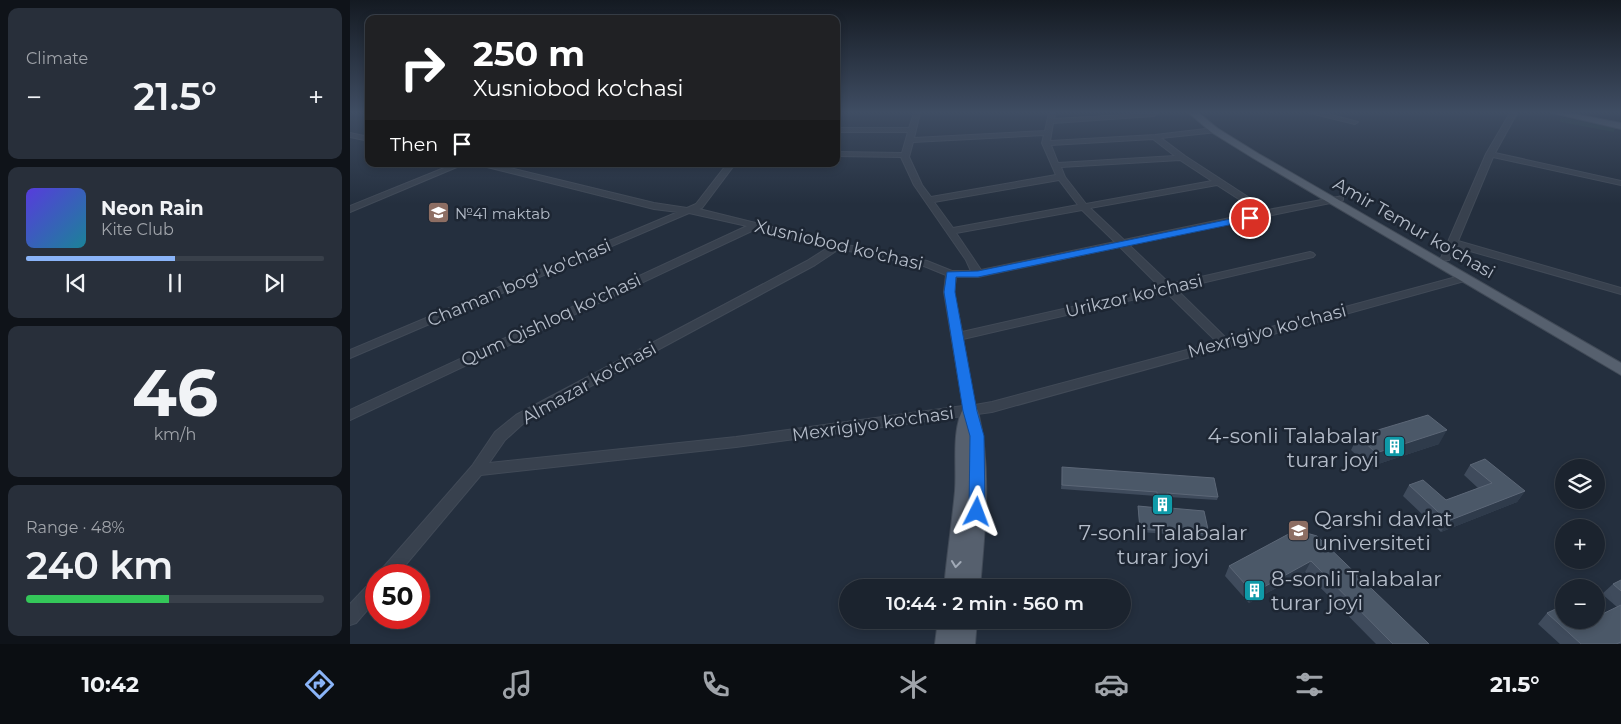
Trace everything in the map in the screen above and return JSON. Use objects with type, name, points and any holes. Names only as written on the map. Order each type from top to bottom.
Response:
[{"type":"main road","name":"Amir Temur ko'chasi","points":[[1237,143],[1446,258],[1621,360]]},
{"type":"main road","name":"Amir Temur ko'chasi","points":[[1244,143],[1464,278],[1621,370]]},
{"type":"main road","points":[[955,579],[964,491],[965,438],[970,411]]},
{"type":"main road","points":[[970,411],[977,436],[978,494],[971,579]]},
{"type":"main road","points":[[946,644],[948,629]]},
{"type":"main road","points":[[964,644],[965,629]]},
{"type":"street","points":[[908,143],[905,154],[918,185],[971,260],[978,274]]},
{"type":"street","points":[[1061,143],[1046,144],[1061,177],[1084,207],[1224,342]]},
{"type":"street","points":[[1163,143],[1182,158],[1268,214]]},
{"type":"street","points":[[1446,258],[1496,143]]},
{"type":"street","points":[[840,154],[905,154]]},
{"type":"street","points":[[1490,154],[1621,182]]},
{"type":"street","points":[[1056,165],[1182,158]]},
{"type":"street","points":[[350,209],[453,167]]},
{"type":"street","name":"Xusniobod ko'chasi","points":[[498,167],[654,206],[688,211],[837,246],[927,264],[951,274],[978,274],[1336,199]]},
{"type":"street","name":"Chaman bog' ko'chasi","points":[[350,354],[699,206],[729,167]]},
{"type":"street","points":[[928,200],[1061,177]]},
{"type":"street","points":[[951,231],[1219,182]]},
{"type":"street","name":"Qum Qishloq ko'chasi","points":[[350,415],[753,226]]},
{"type":"street","points":[[1453,243],[1621,291]]},
{"type":"street","name":"Almazar ko'chasi","points":[[396,564],[477,470],[500,436],[521,418],[811,263],[837,246]]},
{"type":"street","name":"Urikzor ko'chasi","points":[[957,337],[1310,255]]},
{"type":"street","points":[[951,274],[949,292],[970,411]]},
{"type":"street","name":"Mexrigiyo ko'chasi","points":[[477,470],[736,442],[992,407],[1224,342],[1464,278]]},
{"type":"street","points":[[350,617],[365,600]]},
{"type":"building","points":[[1428,415],[1447,430],[1376,453],[1358,436]]},
{"type":"building","points":[[1485,459],[1525,491],[1448,521],[1409,485],[1423,480],[1446,500],[1492,483],[1470,465]]},
{"type":"building","name":"7-sonli Talabalar turar joyi","points":[[1062,467],[1214,478],[1218,497],[1167,493],[1170,508],[1204,511],[1209,534],[1140,529],[1138,506],[1159,508],[1157,492],[1062,485]]},
{"type":"building","points":[[1296,530],[1317,536],[1429,644],[1393,644],[1311,561],[1253,593],[1229,566]]},
{"type":"building","points":[[1621,580],[1621,591],[1613,584]]},
{"type":"building","points":[[1621,605],[1621,642],[1616,644],[1581,644],[1565,629],[1605,629],[1605,613]]},
{"type":"building","points":[[1555,609],[1555,620],[1547,613]]},
{"type":"place","name":"№41 maktab","points":[[439,213]]},
{"type":"place","name":"4-sonli Talabalar turar joyi","points":[[1395,447]]},
{"type":"place","name":"7-sonli Talabalar turar joyi","points":[[1163,505]]},
{"type":"place","name":"Qarshi davlat universiteti","points":[[1298,530]]},
{"type":"place","name":"8-sonli Talabalar turar joyi","points":[[1255,590]]},
{"type":"route","points":[[977,512],[977,436],[970,411],[949,292],[951,274],[978,274],[1250,218]]}]
